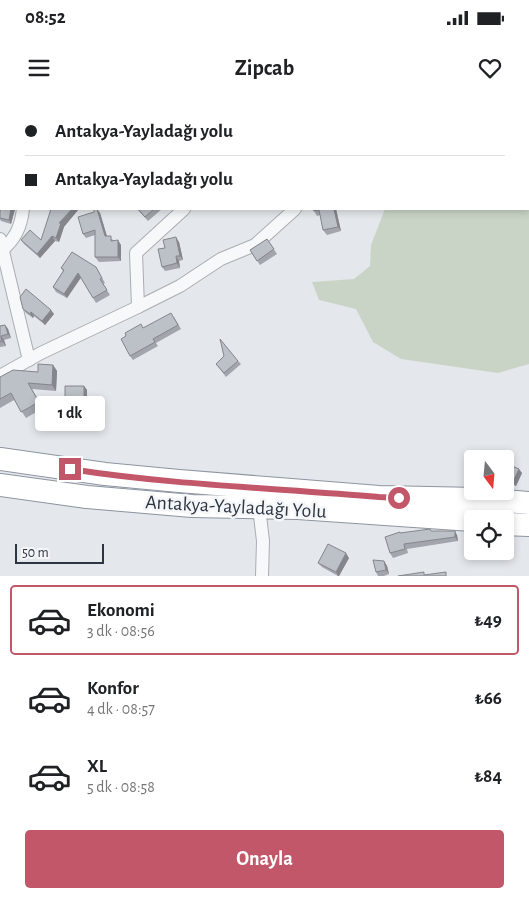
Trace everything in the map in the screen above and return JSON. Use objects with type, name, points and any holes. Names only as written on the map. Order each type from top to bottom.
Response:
[{"type":"highway","name":"Antakya-Yayladağı Yolu","points":[[0,459],[105,474],[170,480],[379,497],[478,499],[529,503]]},
{"type":"highway","name":"Antakya-Yayladağı Yolu","points":[[0,485],[87,497],[192,506],[259,507],[464,520]]},
{"type":"highway","points":[[514,524],[529,525]]},
{"type":"street","points":[[23,210],[18,232],[1,247],[28,360]]},
{"type":"street","points":[[138,307],[136,252],[183,210]]},
{"type":"street","points":[[0,376],[28,360],[180,286],[221,259],[255,245],[294,210]]},
{"type":"street","points":[[259,507],[264,541],[262,576]]},
{"type":"green space","points":[[385,210],[529,210],[529,364],[498,373],[401,359],[373,342],[356,309],[319,300],[312,282],[354,279],[370,266],[371,245]]},
{"type":"building","points":[[0,210],[11,210],[9,220],[0,218]]},
{"type":"building","points":[[51,210],[71,210],[59,223],[61,223],[56,238],[52,236],[37,254],[21,240],[30,230],[41,240]]},
{"type":"building","points":[[94,210],[97,210],[105,236],[111,236],[111,241],[118,240],[118,257],[95,257],[95,230],[83,234],[78,217],[94,212]]},
{"type":"building","points":[[139,210],[153,210],[145,217]]},
{"type":"building","points":[[319,210],[334,210],[338,227],[323,230]]},
{"type":"building","points":[[176,237],[180,256],[176,256],[177,263],[162,267],[158,249],[165,248],[163,240]]},
{"type":"building","points":[[267,239],[274,249],[257,261],[250,250]]},
{"type":"building","points":[[72,252],[96,267],[102,278],[100,279],[107,290],[93,298],[78,273],[64,294],[53,287],[64,270],[61,268]]},
{"type":"building","points":[[26,289],[51,310],[42,321],[31,312],[30,314],[23,309],[20,297]]},
{"type":"building","points":[[171,313],[178,325],[153,339],[155,342],[130,356],[121,339],[126,336],[125,333],[141,324],[143,328]]},
{"type":"building","points":[[5,325],[8,334],[1,336],[2,341],[0,342],[0,326]]},
{"type":"building","points":[[220,339],[238,361],[224,373],[216,364],[224,356]]},
{"type":"building","points":[[38,364],[53,365],[52,385],[28,383],[39,402],[21,412],[11,393],[0,399],[0,377],[13,370],[38,372]]},
{"type":"building","points":[[65,386],[84,386],[84,400],[65,401]]},
{"type":"building","points":[[514,467],[519,469],[514,480]]},
{"type":"building","points":[[430,529],[431,531],[455,531],[455,537],[404,544],[405,549],[390,553],[385,537],[400,532]]},
{"type":"building","points":[[328,544],[346,553],[336,572],[318,563]]},
{"type":"building","points":[[373,560],[384,561],[386,570],[376,572]]},
{"type":"building","points":[[424,572],[424,575],[446,572],[446,576],[398,576]]},
{"type":"route","points":[[70,469],[179,481],[399,498]]}]
